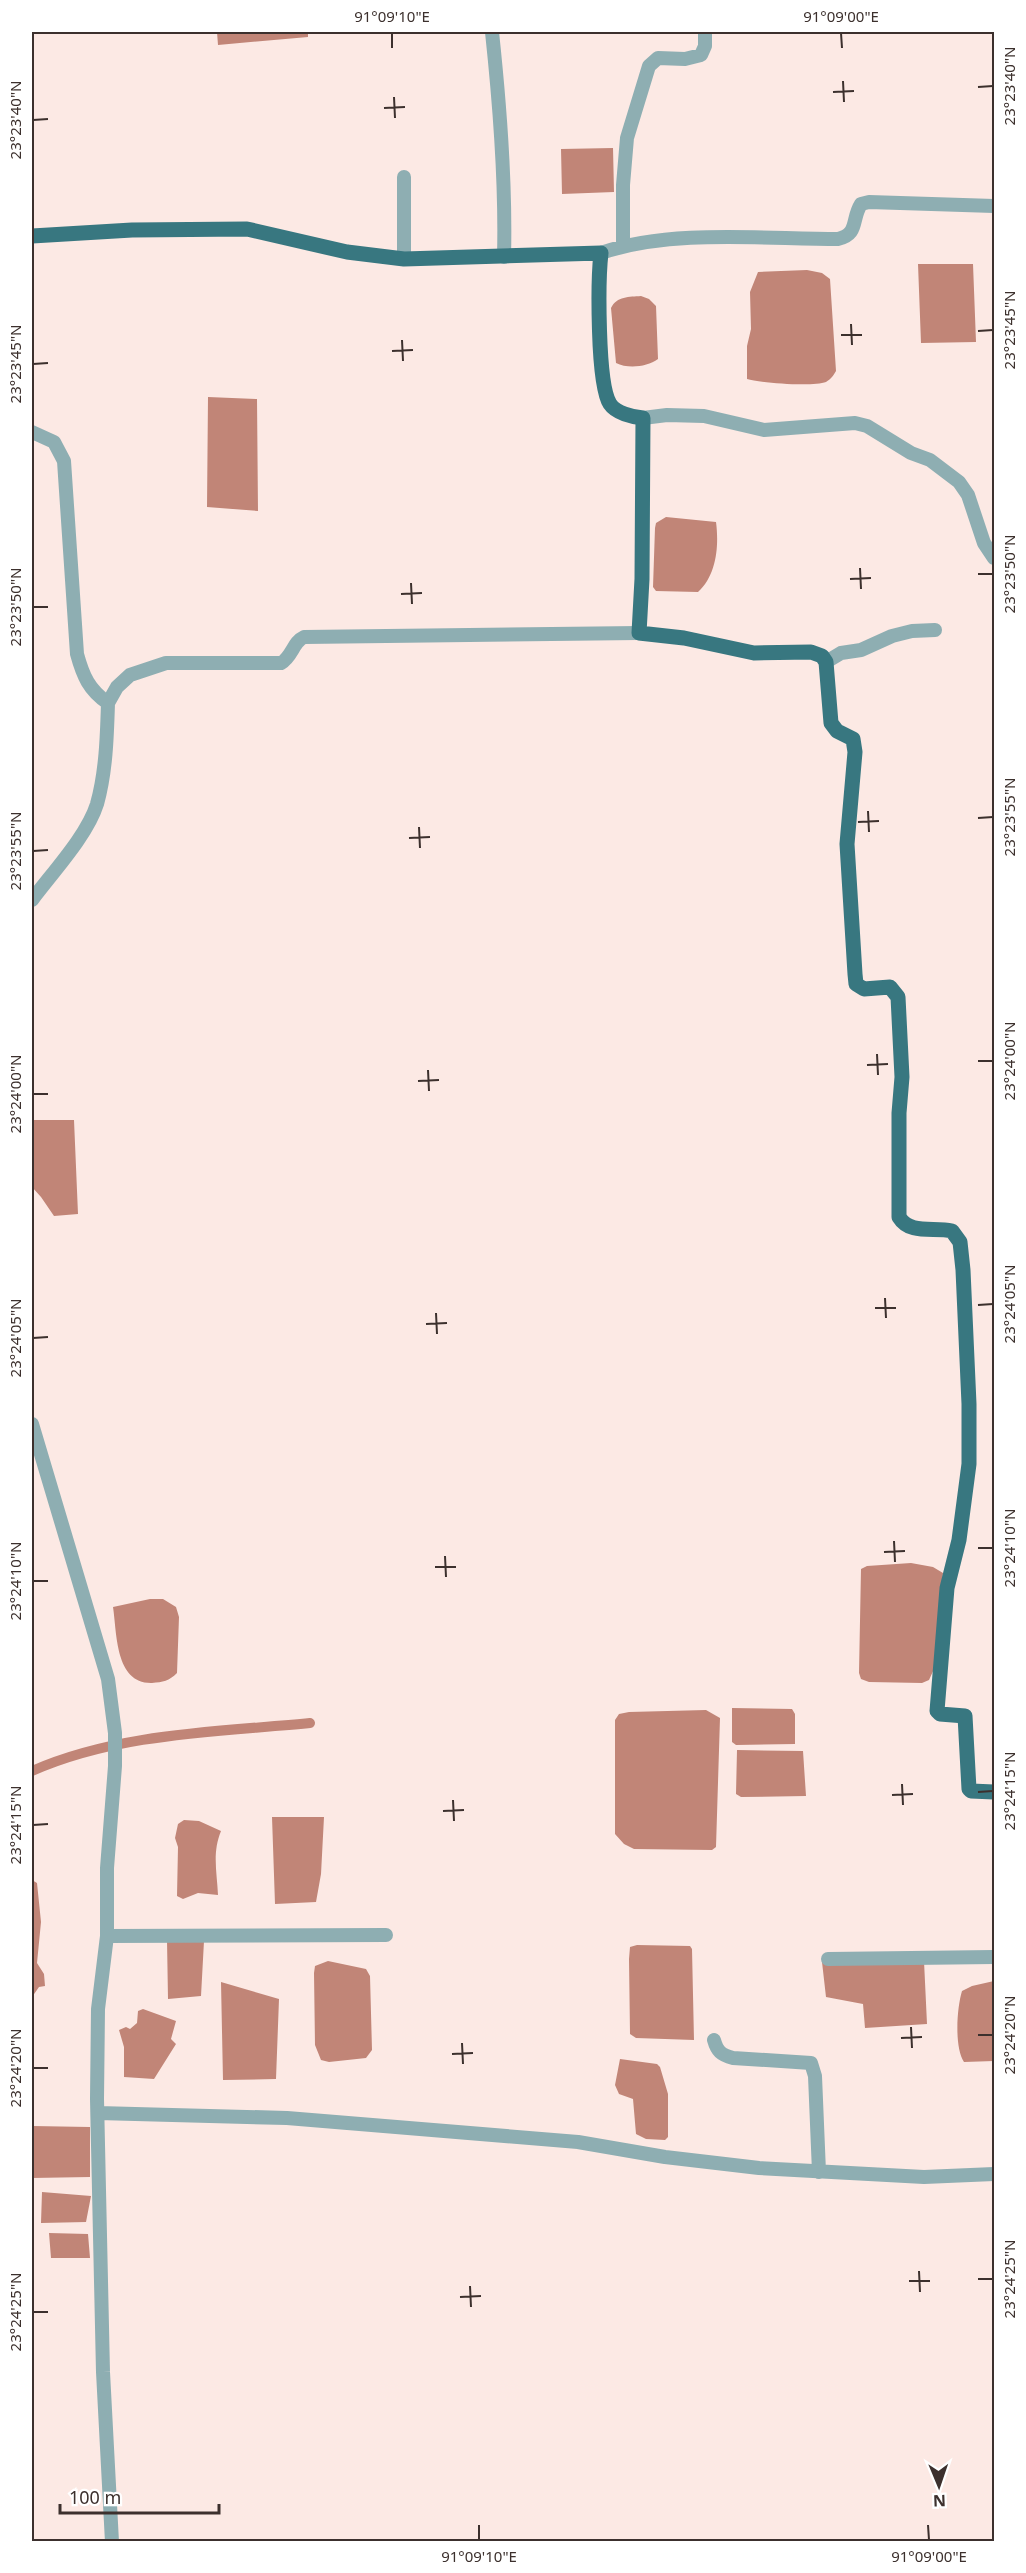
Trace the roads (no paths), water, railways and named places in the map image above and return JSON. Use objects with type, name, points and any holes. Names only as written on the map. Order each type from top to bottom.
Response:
[{"type":"main road","points":[[32,236],[132,230],[247,229],[347,252],[404,259],[601,253],[598,277],[606,396],[615,410],[643,418],[642,579],[639,633],[684,638],[754,652],[811,652],[822,656],[826,662],[831,723],[837,731],[853,739],[855,752],[847,844],[856,984],[864,989],[890,987],[898,997],[903,1077],[899,1113],[899,1217],[904,1224],[914,1229],[937,1228],[952,1231],[960,1242],[963,1270],[969,1404],[969,1464],[959,1540],[947,1588],[937,1711],[940,1714],[965,1716],[969,1789],[994,1792]]},
{"type":"street","points":[[492,32],[504,182],[504,257]]},
{"type":"street","points":[[623,246],[623,185],[627,138],[649,66],[658,58],[685,59],[701,55],[705,45],[705,32]]},
{"type":"street","points":[[404,177],[404,259]]},
{"type":"street","points":[[601,253],[623,246],[697,238],[838,239],[847,237],[853,231],[856,211],[861,204],[869,202],[994,206]]},
{"type":"street","points":[[643,418],[667,415],[704,416],[764,430],[855,423],[867,426],[911,453],[930,460],[958,482],[968,495],[984,543],[994,558]]},
{"type":"street","points":[[32,432],[54,442],[64,461],[77,654],[86,681],[95,694],[108,703]]},
{"type":"street","points":[[826,662],[841,653],[861,650],[892,636],[912,631],[935,630]]},
{"type":"street","points":[[32,900],[83,830],[96,805],[107,738],[108,703],[117,687],[130,675],[166,663],[281,663],[304,637],[639,633]]},
{"type":"street","points":[[32,1424],[105,1667],[115,1733],[115,1766],[107,1868],[106,1936],[98,2009],[103,2372],[112,2541]]},
{"type":"street","points":[[106,1936],[386,1935]]},
{"type":"street","points":[[828,1959],[994,1957]]},
{"type":"street","points":[[714,2040],[722,2055],[733,2058],[811,2063],[815,2076],[819,2172]]},
{"type":"street","points":[[98,2113],[287,2118],[578,2142],[664,2157],[759,2168],[924,2176],[994,2174]]},
{"type":"waterway","points":[[32,1771],[65,1758],[133,1741],[310,1723]]}]
